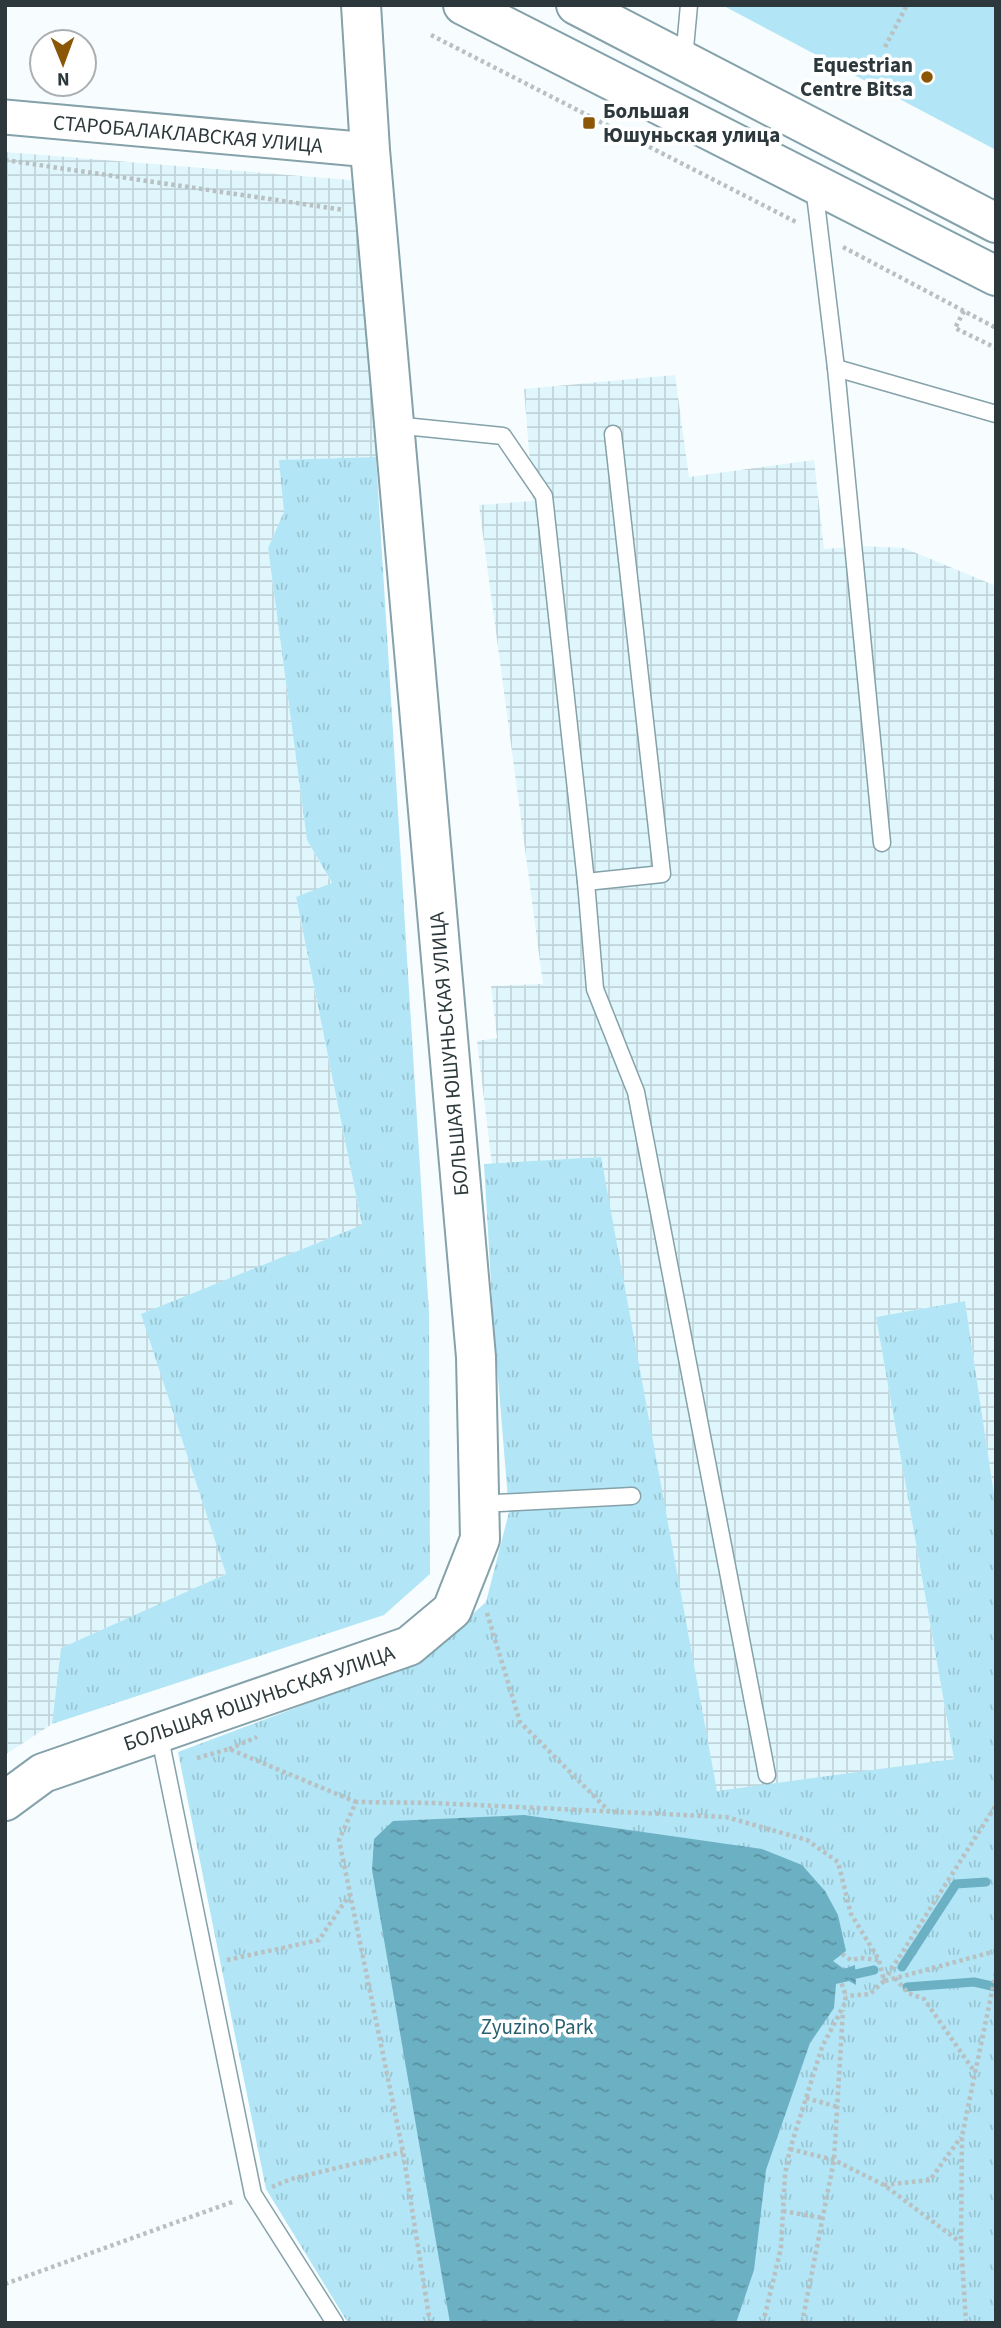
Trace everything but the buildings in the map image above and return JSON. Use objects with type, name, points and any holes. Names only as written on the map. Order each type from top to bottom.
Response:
[{"type":"street","name":"БОЛЬШАЯ ЮШУНЬСКАЯ УЛИЦА","points":[[5,1801],[43,1773],[162,1750],[409,1646],[452,1610],[480,1539],[476,1357],[370,150],[361,5]]},
{"type":"street","points":[[463,5],[996,276]]},
{"type":"street","points":[[576,5],[996,223]]},
{"type":"street","name":"СТАРОБАЛАКЛАВСКАЯ УЛИЦА","points":[[5,117],[370,150]]},
{"type":"lane","points":[[684,62],[689,5]]},
{"type":"lane","points":[[814,183],[836,368],[882,843]]},
{"type":"lane","points":[[836,368],[996,414]]},
{"type":"lane","points":[[394,425],[503,436],[544,496],[595,989],[636,1092],[767,1775]]},
{"type":"lane","points":[[586,882],[662,874],[613,434]]},
{"type":"lane","points":[[480,1504],[632,1496]]},
{"type":"lane","points":[[162,1750],[253,2194],[335,2323]]},
{"type":"path","points":[[885,47],[907,5]]},
{"type":"path","points":[[431,35],[996,328]]},
{"type":"path","points":[[5,160],[376,215]]},
{"type":"path","points":[[964,311],[955,328],[996,348]]},
{"type":"path","points":[[486,1610],[520,1722],[610,1812]]},
{"type":"path","points":[[162,1750],[229,1749],[356,1802],[434,1803],[726,1818],[807,1840],[838,1862],[851,1914],[879,1960],[884,1981]]},
{"type":"path","points":[[356,1802],[339,1840],[403,2152],[430,2323]]},
{"type":"path","points":[[846,1996],[870,1994],[884,1981],[996,1805]]},
{"type":"path","points":[[205,1965],[319,1941],[350,1894]]},
{"type":"path","points":[[884,1981],[996,1951]]},
{"type":"path","points":[[842,1954],[852,1960],[879,1960]]},
{"type":"path","points":[[966,2323],[961,2242],[962,2136],[996,1972]]},
{"type":"path","points":[[895,1978],[908,1993],[924,2000],[975,2071]]},
{"type":"path","points":[[802,2323],[835,2160],[846,1996],[842,1982]]},
{"type":"path","points":[[763,2323],[781,2248],[785,2174],[790,2149],[822,2047],[844,2005]]},
{"type":"path","points":[[806,2098],[838,2107]]},
{"type":"path","points":[[884,2185],[930,2179],[962,2136]]},
{"type":"path","points":[[790,2149],[835,2160],[884,2185],[961,2242]]},
{"type":"path","points":[[5,2284],[291,2179],[403,2152]]},
{"type":"path","points":[[783,2211],[823,2218]]},
{"type":"shaded area","points":[[5,152],[351,180],[363,195],[376,457],[280,460],[284,512],[268,548],[307,840],[332,884],[296,898],[362,1225],[142,1314],[226,1574],[61,1648],[52,1724],[5,1755]]},
{"type":"shaded area","points":[[675,375],[689,477],[814,460],[824,549],[862,546],[904,548],[996,586],[996,1508],[965,1301],[876,1317],[954,1759],[717,1793],[600,1157],[492,1165],[477,1041],[497,1038],[491,986],[543,984],[479,505],[533,501],[524,389]]},
{"type":"green space","name":"Equestrian Centre Bitsa","points":[[722,5],[996,5],[996,150]]},
{"type":"green space","points":[[376,457],[429,1313],[430,1574],[384,1615],[52,1724],[61,1648],[226,1574],[141,1314],[362,1225],[296,897],[332,883],[307,840],[268,548],[284,512],[279,460]]},
{"type":"green space","name":"Zyuzino Park","points":[[601,1157],[717,1791],[954,1759],[876,1317],[965,1301],[996,1508],[996,2323],[348,2323],[266,2189],[178,1752],[420,1661],[486,1602],[509,1512],[484,1164]]},
{"type":"water","points":[[524,1815],[762,1849],[802,1865],[825,1891],[838,1915],[846,1951],[833,1961],[844,1969],[855,1965],[856,1985],[849,1981],[836,1984],[834,2008],[810,2043],[766,2170],[754,2270],[736,2323],[450,2323],[372,1870],[374,1839],[393,1821]]},
{"type":"waterway","points":[[902,1967],[956,1884],[986,1882]]},
{"type":"waterway","points":[[844,1973],[856,1974],[874,1970]]},
{"type":"waterway","points":[[907,1987],[974,1982],[996,1987]]},
{"type":"place","name":"Equestrian Centre Bitsa","points":[[927,77]]},
{"type":"place","name":"Большая Юшуньская улица","points":[[589,123]]}]
